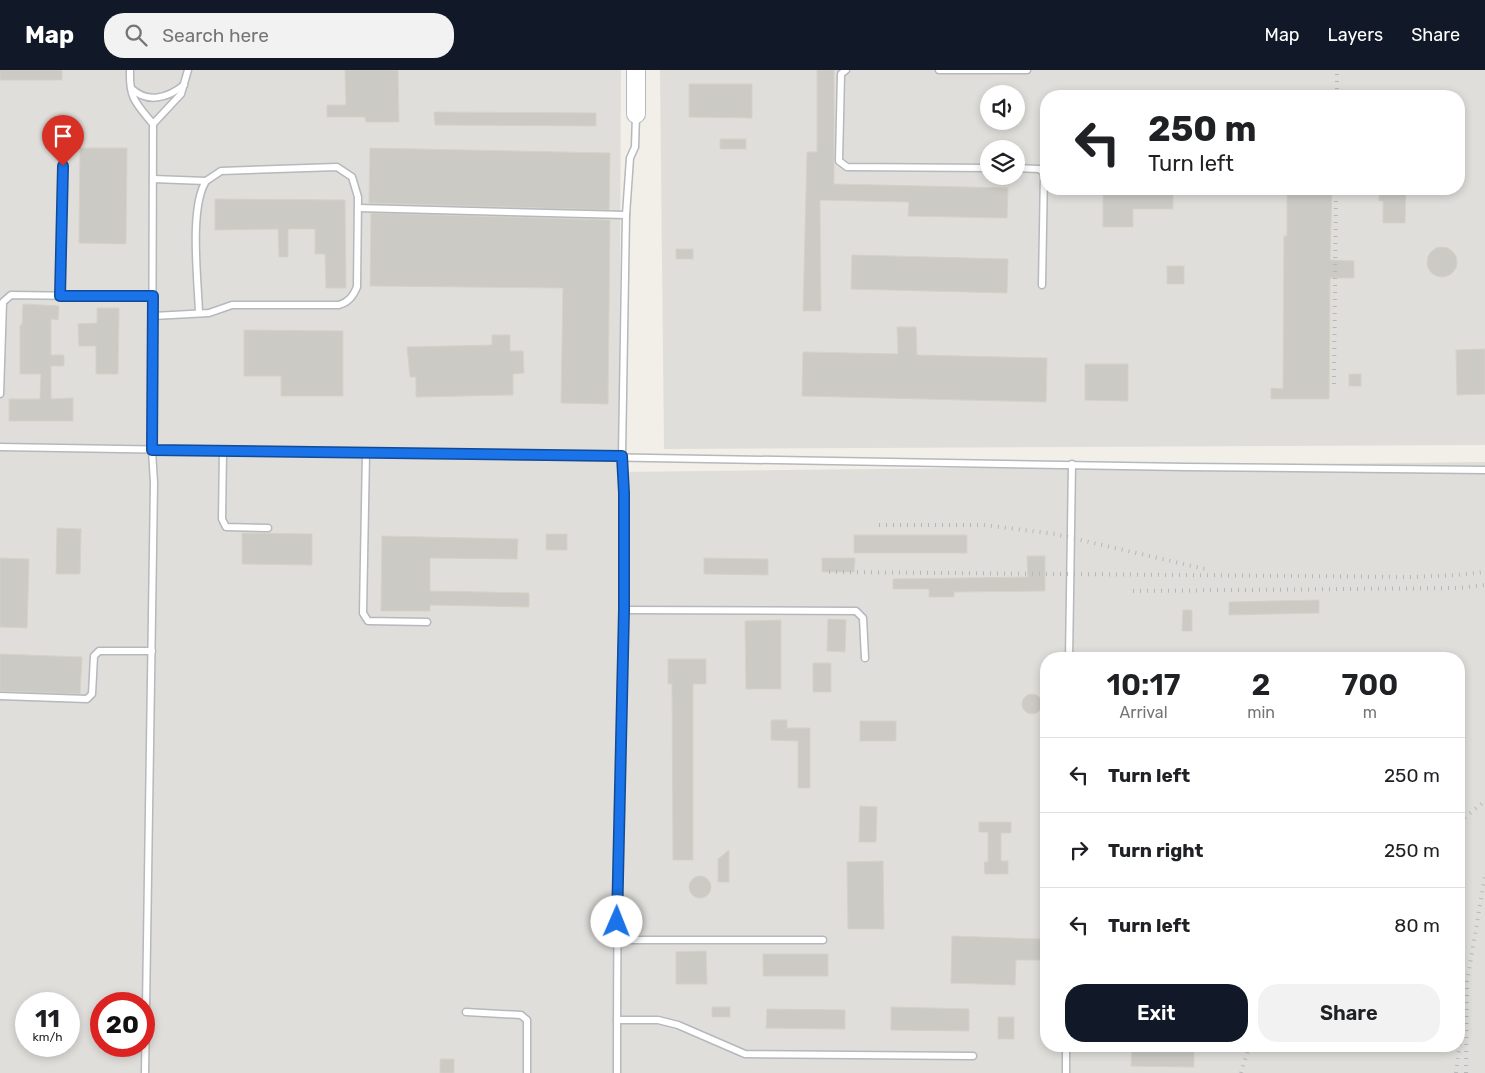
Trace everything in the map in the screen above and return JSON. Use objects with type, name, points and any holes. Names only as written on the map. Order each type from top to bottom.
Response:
[{"type":"street","points":[[636,70],[636,114]]},
{"type":"lane","points":[[130,70],[132,98],[153,124],[152,450],[154,483],[145,1073]]},
{"type":"lane","points":[[153,124],[181,94],[188,70]]},
{"type":"lane","points":[[846,70],[841,74],[839,161],[847,167],[980,168]]},
{"type":"lane","points":[[939,70],[1025,72],[1027,70]]},
{"type":"lane","points":[[130,87],[136,93],[147,97],[162,98],[174,93],[185,84]]},
{"type":"lane","points":[[617,1073],[617,940],[624,610],[624,493],[622,456],[626,215],[630,158],[635,147],[636,114]]},
{"type":"lane","points":[[60,296],[63,147]]},
{"type":"lane","points":[[153,316],[209,313],[232,305],[346,303],[354,295],[356,287],[358,197],[352,177],[346,170],[337,167],[221,171],[206,181],[200,191],[197,212],[199,313]]},
{"type":"lane","points":[[1025,168],[1040,170]]},
{"type":"lane","points":[[153,179],[206,181]]},
{"type":"lane","points":[[1042,285],[1044,195]]},
{"type":"lane","points":[[358,208],[626,215]]},
{"type":"lane","points":[[0,394],[3,302],[11,295],[153,296]]},
{"type":"lane","points":[[0,446],[152,450],[1485,470]]},
{"type":"lane","points":[[223,451],[222,519],[226,527],[268,528]]},
{"type":"lane","points":[[366,453],[363,614],[368,621],[427,622]]},
{"type":"lane","points":[[1069,652],[1072,464]]},
{"type":"lane","points":[[624,610],[856,612],[863,618],[865,658]]},
{"type":"lane","points":[[0,696],[87,699],[92,694],[94,656],[99,651],[152,651]]},
{"type":"lane","points":[[617,940],[823,940]]},
{"type":"lane","points":[[466,1012],[521,1015],[528,1020],[527,1073]]},
{"type":"lane","points":[[617,1020],[658,1020],[678,1025],[746,1054],[973,1056]]},
{"type":"lane","points":[[1066,1052],[1066,1073]]},
{"type":"shaded area","points":[[0,70],[621,70],[619,472],[1485,462],[1485,1073],[0,1073]]},
{"type":"shaded area","points":[[660,70],[1485,70],[1485,445],[664,449]]},
{"type":"building","points":[[0,70],[62,70],[62,80],[0,80]]},
{"type":"building","points":[[345,70],[398,70],[399,122],[366,122],[365,117],[327,117],[327,105],[346,105]]},
{"type":"building","points":[[817,70],[834,70],[834,184],[1008,188],[1007,218],[908,216],[909,202],[820,200],[821,311],[803,311],[807,152],[817,152]]},
{"type":"building","points":[[689,84],[752,84],[752,118],[689,117]]},
{"type":"building","points":[[434,112],[596,113],[596,126],[435,125]]},
{"type":"building","points":[[720,139],[746,139],[746,149],[720,149]]},
{"type":"building","points":[[80,148],[127,148],[126,244],[79,243]]},
{"type":"building","points":[[370,148],[610,153],[609,210],[369,203]]},
{"type":"building","points":[[1103,195],[1173,195],[1173,209],[1133,209],[1133,227],[1103,227]]},
{"type":"building","points":[[1287,195],[1332,195],[1330,260],[1354,261],[1354,278],[1330,278],[1329,399],[1271,399],[1271,388],[1283,389],[1284,236],[1287,236]]},
{"type":"building","points":[[1379,195],[1406,195],[1405,223],[1383,223],[1383,201],[1379,201]]},
{"type":"building","points":[[215,199],[345,200],[346,288],[326,288],[325,254],[315,254],[315,229],[288,229],[288,257],[279,257],[278,229],[215,230]]},
{"type":"building","points":[[371,213],[610,220],[608,404],[561,403],[563,288],[370,286]]},
{"type":"building","points":[[1442,247],[1448,248],[1456,256],[1456,268],[1448,276],[1442,277],[1436,276],[1428,268],[1427,262],[1428,256],[1436,248]]},
{"type":"building","points":[[676,249],[693,249],[693,259],[676,259]]},
{"type":"building","points":[[852,255],[1008,259],[1007,293],[851,289]]},
{"type":"building","points":[[1167,266],[1184,266],[1184,284],[1167,284]]},
{"type":"building","points":[[23,304],[59,306],[58,320],[51,319],[51,355],[64,355],[64,366],[51,366],[51,399],[73,398],[73,421],[9,421],[9,399],[40,399],[41,374],[20,374],[20,325],[22,325]]},
{"type":"building","points":[[97,308],[119,308],[118,374],[96,374],[96,346],[79,346],[78,324],[97,323]]},
{"type":"building","points":[[897,327],[916,327],[917,355],[1047,358],[1046,402],[802,396],[803,352],[898,354]]},
{"type":"building","points":[[244,330],[343,331],[343,396],[281,396],[281,376],[244,376]]},
{"type":"building","points":[[492,335],[510,335],[510,351],[523,351],[524,373],[513,374],[513,395],[416,397],[416,377],[410,377],[407,347],[492,345]]},
{"type":"building","points":[[1485,349],[1485,394],[1457,395],[1456,350]]},
{"type":"building","points":[[1085,364],[1128,364],[1128,401],[1085,400]]},
{"type":"building","points":[[1349,374],[1361,374],[1361,386],[1349,386]]},
{"type":"building","points":[[57,528],[81,529],[80,574],[56,574]]},
{"type":"building","points":[[242,533],[312,534],[312,565],[242,564]]},
{"type":"building","points":[[546,534],[567,534],[567,550],[546,550]]},
{"type":"building","points":[[854,535],[967,535],[967,553],[854,553]]},
{"type":"building","points":[[382,536],[518,539],[517,559],[430,558],[430,591],[529,593],[529,607],[430,605],[430,611],[381,611]]},
{"type":"building","points":[[1027,556],[1045,556],[1045,591],[954,592],[954,597],[929,597],[929,589],[893,589],[893,579],[1028,577]]},
{"type":"building","points":[[0,558],[29,559],[27,628],[0,627]]},
{"type":"building","points":[[704,558],[768,559],[768,575],[704,574]]},
{"type":"building","points":[[822,558],[855,558],[854,572],[822,572]]},
{"type":"building","points":[[1319,600],[1319,613],[1229,615],[1229,602]]},
{"type":"building","points":[[1183,610],[1192,610],[1192,631],[1182,631]]},
{"type":"building","points":[[828,619],[846,620],[845,652],[827,651]]},
{"type":"building","points":[[781,620],[781,689],[746,689],[745,621]]},
{"type":"building","points":[[0,654],[82,657],[80,694],[0,691]]},
{"type":"building","points":[[668,659],[706,659],[706,684],[693,684],[693,860],[673,860],[672,684],[668,684]]},
{"type":"building","points":[[813,663],[831,663],[831,692],[813,692]]},
{"type":"building","points":[[1032,694],[1039,697],[1039,711],[1032,714],[1025,711],[1022,704],[1025,697]]},
{"type":"building","points":[[771,720],[787,720],[787,728],[810,728],[810,788],[798,788],[798,741],[771,740]]},
{"type":"building","points":[[860,721],[896,721],[896,741],[860,741]]},
{"type":"building","points":[[860,806],[877,807],[876,842],[859,842]]},
{"type":"building","points":[[979,822],[1011,822],[1011,833],[1001,833],[1001,861],[1008,861],[1008,874],[985,874],[984,862],[988,862],[988,832],[979,832]]},
{"type":"building","points":[[729,850],[729,882],[718,882],[718,859]]},
{"type":"building","points":[[883,861],[884,929],[848,929],[847,862]]},
{"type":"building","points":[[700,876],[708,879],[711,887],[708,895],[700,898],[692,895],[689,887],[692,879]]},
{"type":"building","points":[[952,936],[1040,939],[1040,960],[1016,960],[1015,985],[951,983]]},
{"type":"building","points":[[706,951],[707,984],[676,984],[676,952]]},
{"type":"building","points":[[763,954],[828,954],[828,976],[763,976]]},
{"type":"building","points":[[712,1007],[730,1007],[730,1017],[712,1017]]},
{"type":"building","points":[[891,1007],[969,1009],[969,1031],[891,1030]]},
{"type":"building","points":[[767,1009],[845,1010],[845,1029],[766,1028]]},
{"type":"building","points":[[998,1017],[1014,1017],[1014,1039],[998,1039]]},
{"type":"building","points":[[1132,1052],[1194,1052],[1194,1067],[1131,1066]]},
{"type":"building","points":[[440,1059],[454,1059],[454,1073],[440,1073]]},
{"type":"railway","points":[[1337,70],[1337,90]]},
{"type":"railway","points":[[1334,384],[1336,195]]},
{"type":"railway","points":[[879,525],[984,525],[1055,534],[1205,569]]},
{"type":"railway","points":[[829,572],[1410,577],[1485,572]]},
{"type":"railway","points":[[1133,591],[1459,588],[1485,585]]},
{"type":"railway","points":[[1465,817],[1485,801]]},
{"type":"railway","points":[[1466,1073],[1467,982],[1485,876]]},
{"type":"railway","points":[[1241,1073],[1247,1052]]},
{"type":"railway","points":[[1456,1073],[1459,1052]]},
{"type":"route","points":[[63,166],[60,296],[153,296],[152,450],[622,456],[624,493],[624,610],[617,922]]}]
